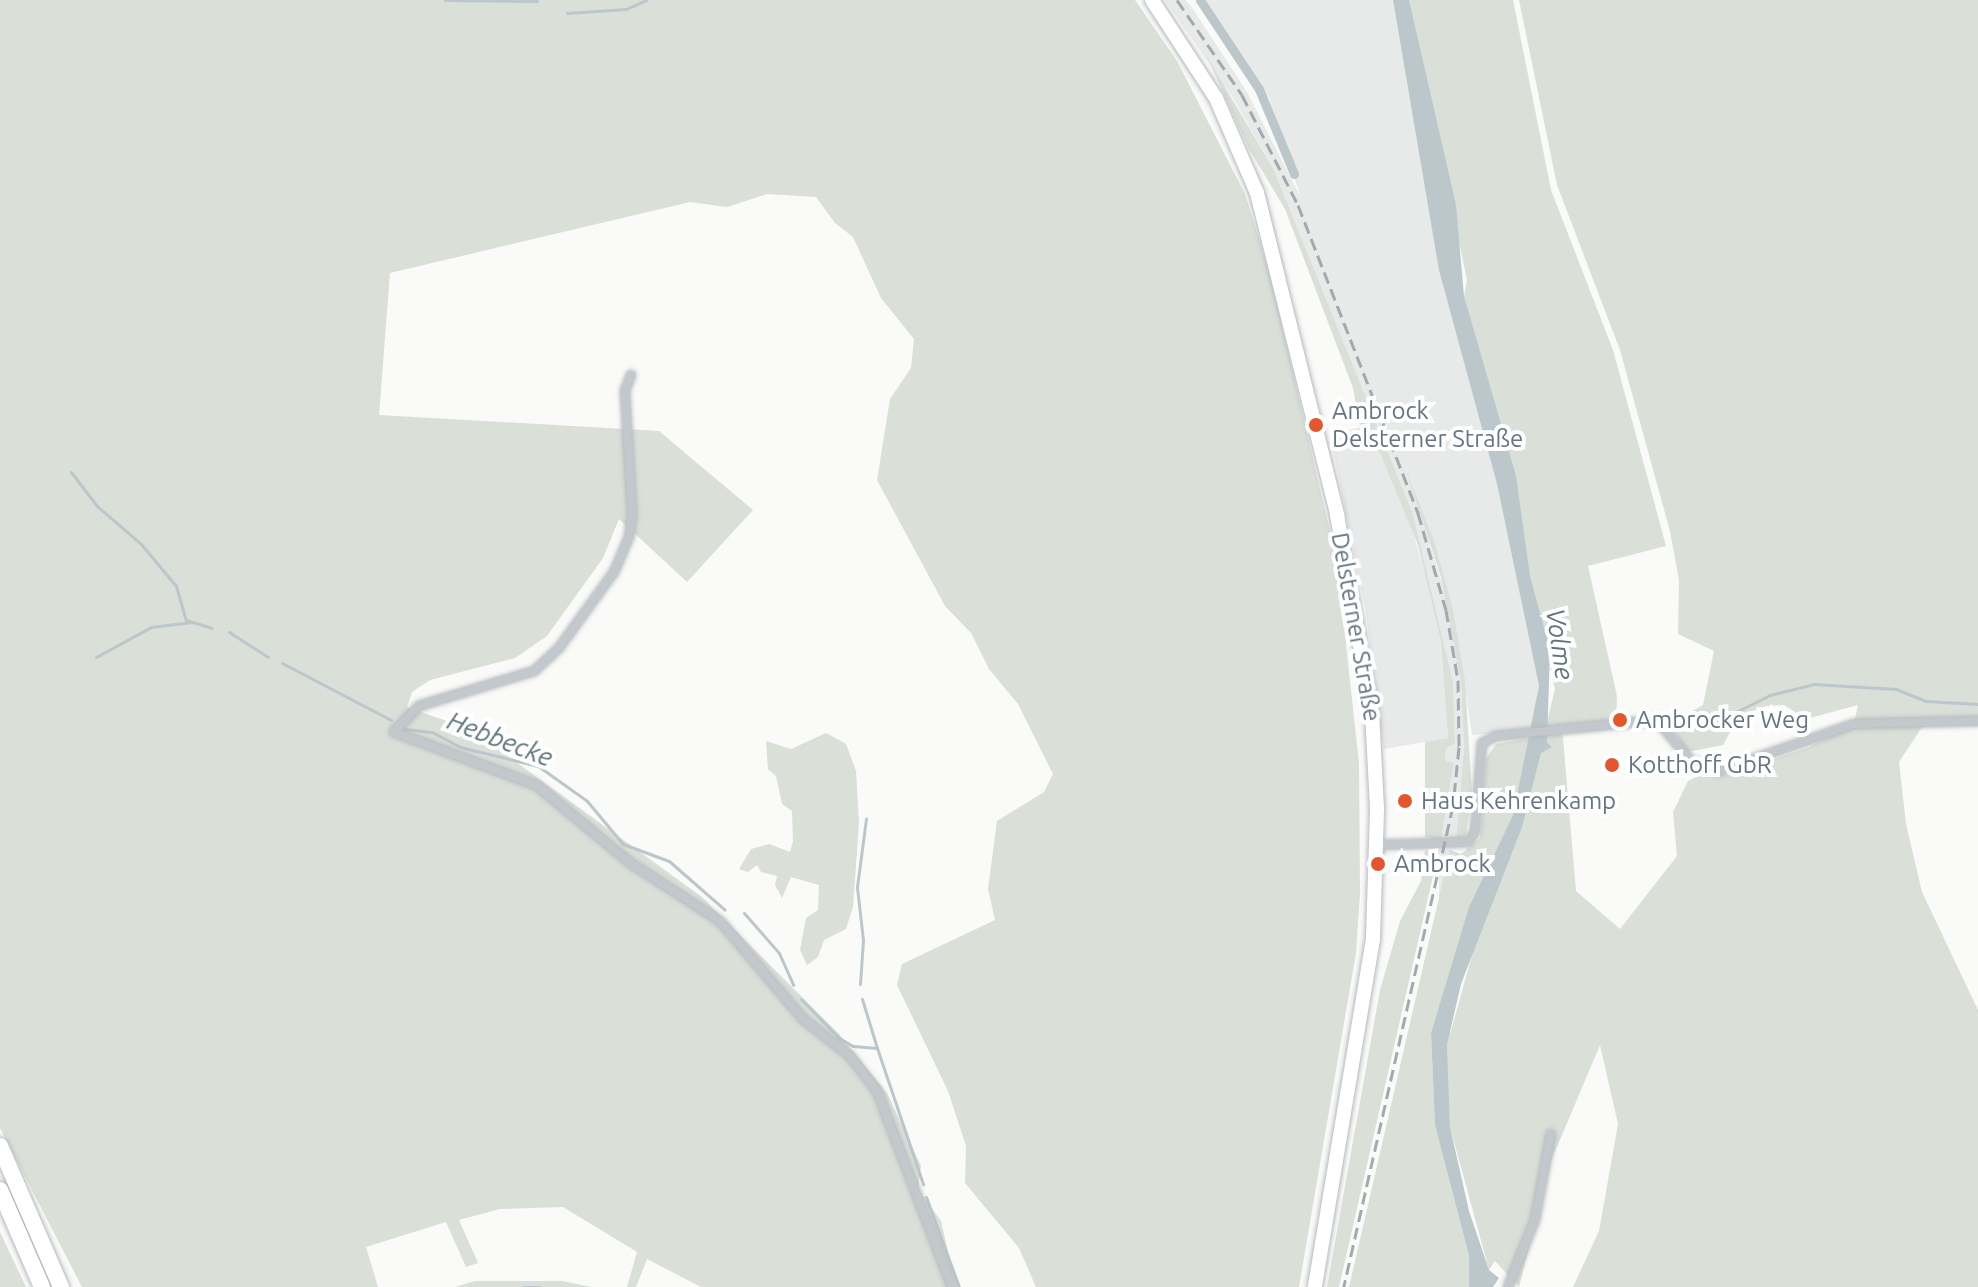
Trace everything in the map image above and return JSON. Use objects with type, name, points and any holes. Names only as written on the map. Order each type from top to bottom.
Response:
[{"type":"highway","points":[[0,1146],[61,1287]]},
{"type":"highway","points":[[0,1190],[42,1287]]},
{"type":"main road","name":"Delsterner Straße","points":[[1152,0],[1190,53],[1229,124],[1279,268],[1360,632],[1375,747],[1378,845],[1370,965],[1315,1287]]},
{"type":"street","points":[[631,375],[625,391],[633,503],[629,537],[614,572],[559,648],[534,671],[419,706],[394,732],[536,785],[629,862],[720,921],[803,1019],[850,1056],[877,1091],[952,1287]]},
{"type":"street","points":[[1378,845],[1468,842],[1475,832],[1482,743],[1510,735],[1660,721],[1691,761],[1719,771],[1854,724],[1978,721]]},
{"type":"street","points":[[1508,1287],[1535,1220],[1551,1134]]},
{"type":"shaded area","points":[[0,0],[1135,0],[1177,61],[1245,194],[1270,274],[1337,562],[1359,763],[1360,893],[1356,953],[1299,1287],[1036,1287],[1019,1248],[965,1183],[966,1146],[948,1091],[897,985],[902,964],[995,920],[988,889],[997,821],[1044,792],[1053,774],[1018,704],[989,669],[971,633],[945,606],[877,480],[890,399],[911,368],[914,339],[881,298],[853,237],[835,223],[816,197],[767,194],[727,207],[690,202],[390,273],[379,415],[659,431],[753,510],[687,582],[619,519],[603,558],[547,636],[515,658],[430,680],[412,692],[407,707],[472,730],[702,897],[839,1034],[887,1093],[921,1166],[918,1189],[941,1221],[956,1287],[701,1287],[647,1259],[636,1287],[627,1287],[637,1252],[563,1207],[500,1209],[459,1220],[478,1263],[466,1267],[446,1222],[366,1247],[378,1287],[82,1287],[0,1128]]},
{"type":"shaded area","points":[[1165,0],[1185,0],[1191,6],[1247,92],[1301,198],[1269,98],[1203,0],[1393,0],[1440,271],[1497,484],[1539,686],[1533,730],[1472,735],[1453,609],[1435,543],[1412,486],[1450,609],[1461,682],[1464,748],[1456,840],[1441,840],[1454,764],[1445,761],[1446,748],[1455,744],[1453,682],[1413,514],[1274,170],[1233,98]]},
{"type":"shaded area","points":[[1393,0],[1409,0],[1456,205],[1464,296],[1516,476],[1530,576],[1550,650],[1547,743],[1552,747],[1541,753],[1522,827],[1461,984],[1447,1045],[1450,1127],[1469,1211],[1489,1270],[1499,1278],[1493,1287],[1469,1287],[1469,1256],[1435,1125],[1431,1033],[1469,907],[1513,815],[1539,686],[1497,484],[1439,270]]},
{"type":"shaded area","points":[[1409,0],[1513,0],[1551,190],[1613,350],[1666,546],[1588,566],[1617,696],[1616,721],[1562,727],[1576,891],[1620,929],[1677,856],[1673,812],[1688,781],[1703,774],[1729,775],[1809,747],[1854,724],[1858,705],[1806,719],[1784,705],[1766,706],[1739,716],[1723,745],[1687,752],[1670,724],[1703,705],[1714,651],[1678,634],[1679,580],[1670,531],[1620,350],[1557,185],[1519,0],[1978,0],[1978,726],[1924,724],[1899,762],[1906,824],[1922,892],[1978,1010],[1978,1287],[1573,1287],[1599,1231],[1618,1124],[1600,1045],[1551,1161],[1519,1287],[1495,1261],[1489,1270],[1450,1127],[1447,1045],[1478,934],[1521,828],[1555,689],[1464,296],[1467,280]]},
{"type":"shaded area","points":[[1206,55],[1274,170],[1413,514],[1453,682],[1455,744],[1446,748],[1445,761],[1454,763],[1441,840],[1425,837],[1425,742],[1448,738],[1441,642],[1418,545],[1369,426],[1360,427],[1353,388],[1285,209],[1249,149]]},
{"type":"shaded area","points":[[1369,425],[1408,515],[1427,580],[1441,642],[1448,738],[1384,749],[1365,607],[1330,435]]},
{"type":"shaded area","points":[[1406,470],[1435,543],[1453,609],[1465,681],[1472,793],[1466,835],[1456,840],[1464,748],[1461,682],[1441,577]]},
{"type":"shaded area","points":[[826,733],[846,744],[856,771],[859,823],[853,907],[846,929],[824,940],[818,957],[807,965],[800,950],[806,918],[818,910],[819,885],[791,877],[782,898],[775,885],[777,876],[761,872],[757,865],[748,872],[739,869],[751,849],[769,844],[790,852],[793,841],[792,811],[782,804],[776,776],[768,769],[766,741],[791,749]]},
{"type":"shaded area","points":[[1530,738],[1513,815],[1469,908],[1431,1033],[1435,1125],[1469,1256],[1469,1287],[1349,1287],[1450,850],[1461,854],[1480,838],[1486,759],[1496,744]]},
{"type":"shaded area","points":[[1425,850],[1439,850],[1339,1287],[1327,1287],[1380,990],[1400,921],[1421,881]]},
{"type":"shaded area","points":[[1439,850],[1450,850],[1450,1287],[1439,1287]]},
{"type":"shaded area","points":[[0,1232],[26,1287],[0,1287]]},
{"type":"shaded area","points":[[475,1281],[562,1281],[591,1287],[455,1287]]},
{"type":"waterway","points":[[445,0],[537,1]]},
{"type":"waterway","points":[[567,13],[626,9],[646,0]]},
{"type":"waterway","points":[[1200,0],[1259,89],[1294,174]]},
{"type":"waterway","name":"Hebbecke","points":[[71,472],[97,506],[141,544],[176,586],[186,620],[212,628]]},
{"type":"waterway","points":[[96,657],[151,627],[190,622]]},
{"type":"waterway","name":"Hebbecke","points":[[229,632],[268,657]]},
{"type":"waterway","name":"Hebbecke","points":[[282,663],[391,720]]},
{"type":"waterway","points":[[1702,729],[1770,695],[1814,684],[1896,689],[1926,701],[1978,704]]},
{"type":"waterway","name":"Hebbecke","points":[[406,729],[432,732],[460,747],[538,766],[587,801],[623,844],[669,861],[725,910]]},
{"type":"waterway","points":[[860,984],[863,940],[857,887],[866,819]]},
{"type":"waterway","name":"Hebbecke","points":[[744,913],[779,953],[793,985]]},
{"type":"waterway","name":"Hebbecke","points":[[801,999],[839,1038],[853,1046],[877,1048],[923,1184]]},
{"type":"waterway","points":[[862,999],[877,1048]]},
{"type":"waterway","name":"Hebbecke","points":[[926,1197],[959,1287]]},
{"type":"waterway","points":[[524,1287],[539,1287]]},
{"type":"railway","points":[[1177,0],[1242,95],[1298,205],[1418,513],[1446,610],[1458,680],[1459,747],[1453,806],[1344,1287]]},
{"type":"place","name":"Ambrock Delsterner Straße","points":[[1316,425]]},
{"type":"place","name":"Ambrocker Weg","points":[[1620,720]]},
{"type":"place","name":"Kotthoff GbR","points":[[1612,765]]},
{"type":"place","name":"Haus Kehrenkamp","points":[[1405,801]]},
{"type":"place","name":"Ambrock","points":[[1378,864]]},
{"type":"water label","name":"Volme","points":[[1560,644]]}]
